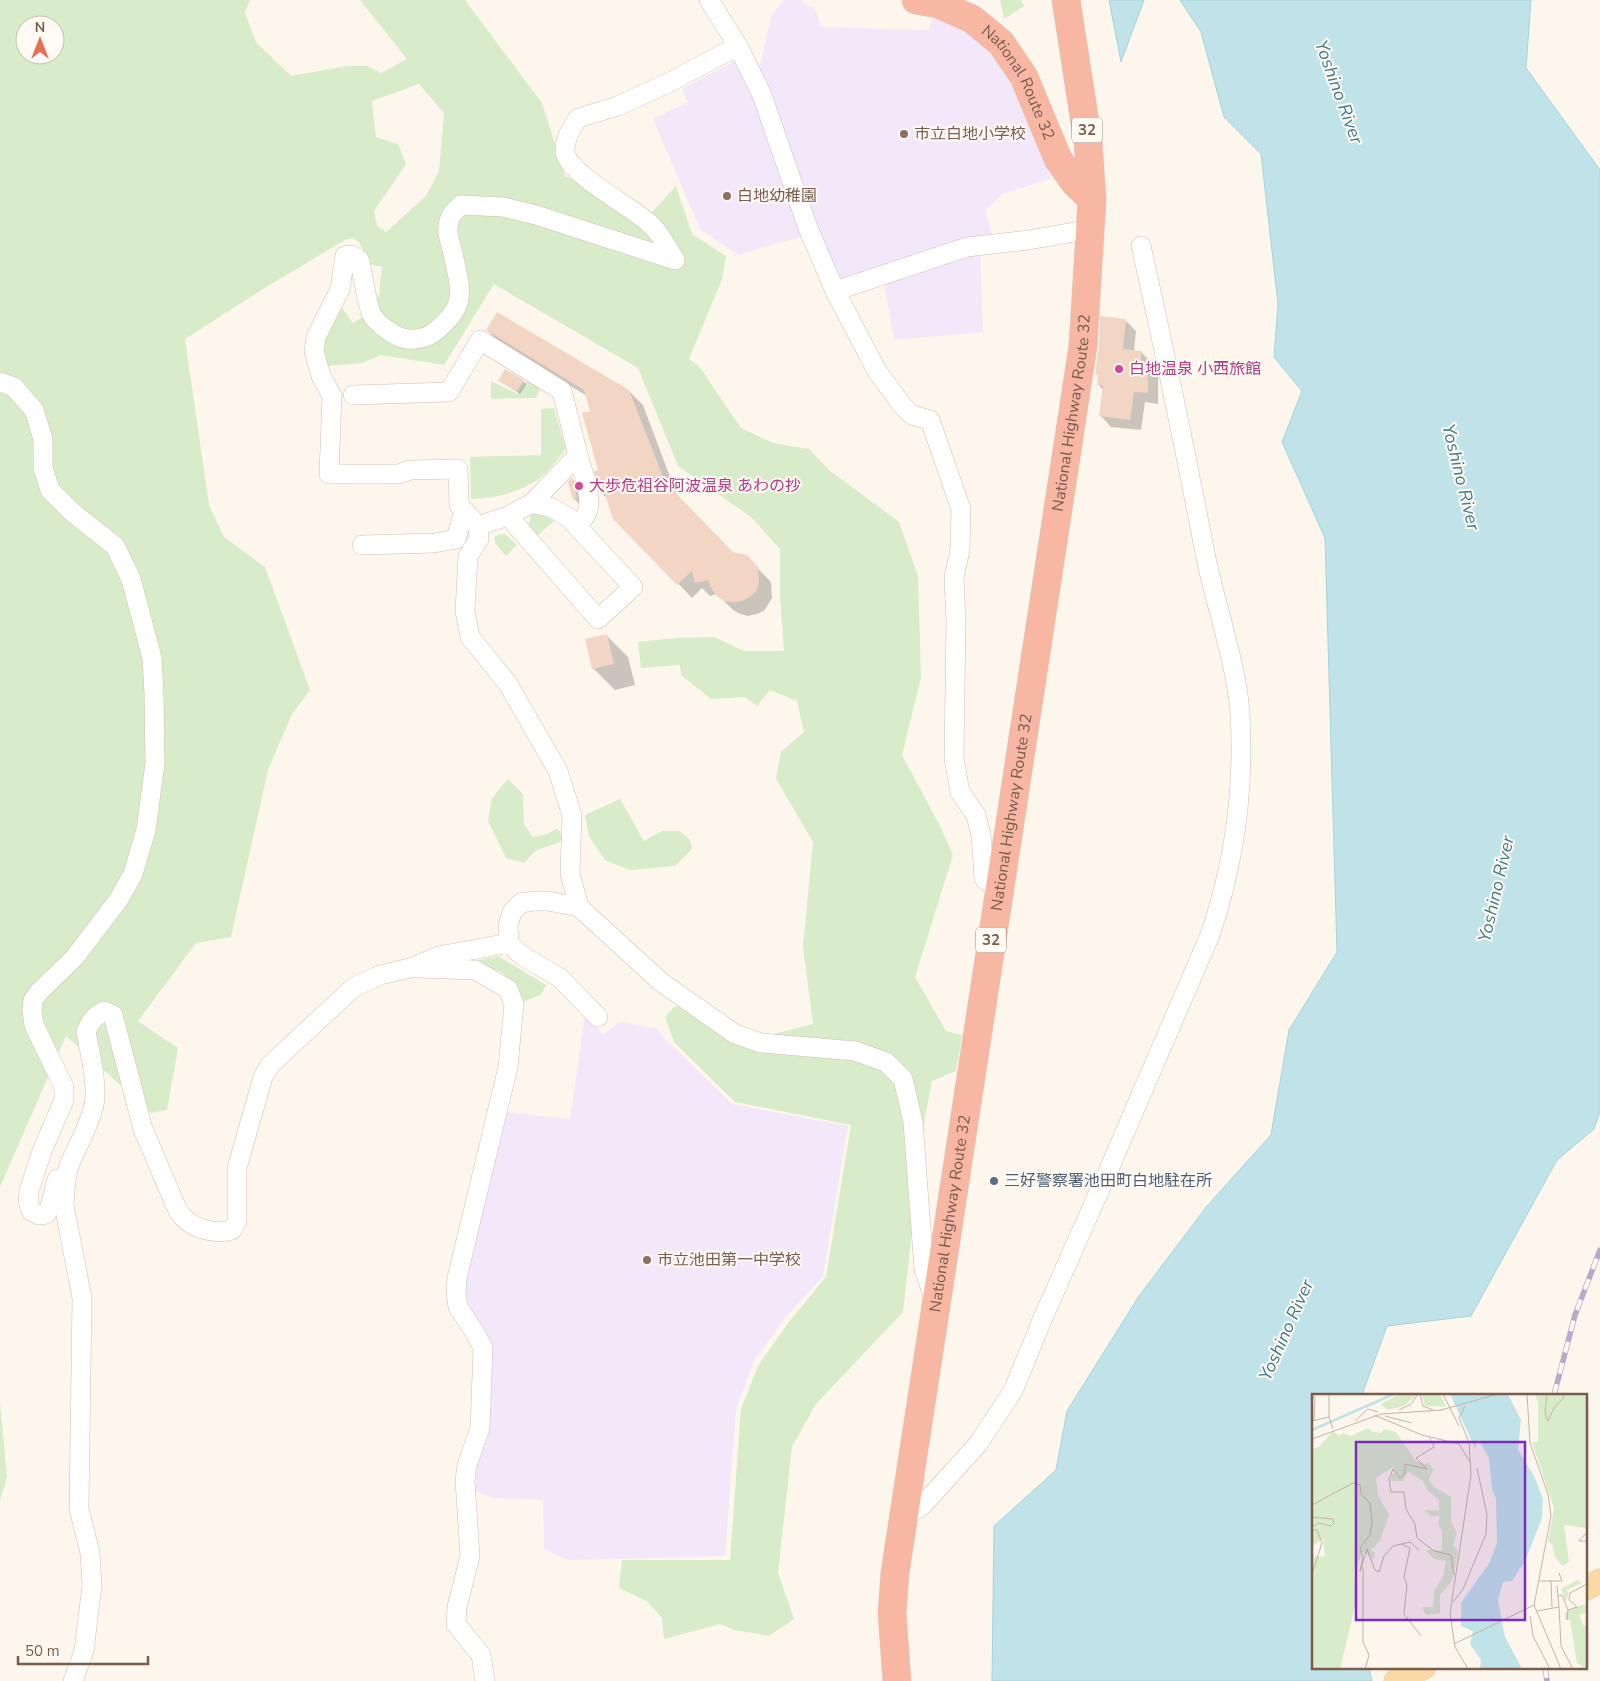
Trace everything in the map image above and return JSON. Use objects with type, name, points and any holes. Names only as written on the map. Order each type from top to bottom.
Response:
[{"type":"highway","name":"National Route 32","points":[[916,0],[938,4],[972,19],[1001,43],[1024,77],[1058,159],[1075,183],[1092,199]]},
{"type":"highway","name":"National Highway Route 32","points":[[1049,0],[1074,62]]},
{"type":"highway","name":"National Highway Route 32","points":[[897,1681],[892,1614],[895,1573],[1083,346],[1092,199],[1088,142],[1074,62],[1066,0]]},
{"type":"main road","points":[[1588,1587],[1600,1581]]},
{"type":"main road","points":[[1396,1681],[1422,1668]]},
{"type":"street","points":[[709,0],[738,46],[762,95],[808,228],[835,291],[877,371],[912,415],[930,420],[961,509],[960,550],[954,577],[956,622],[954,758],[960,792],[976,815],[981,835],[984,878],[988,882],[1000,886]]},
{"type":"street","points":[[579,907],[570,874],[572,815],[558,771],[508,684],[470,637],[465,610],[468,556],[479,539],[478,526],[459,505],[458,469],[410,470],[400,474],[329,474],[332,396],[321,376],[314,351],[316,337],[340,289],[345,256],[349,255],[355,256],[360,261],[372,315],[386,329],[399,337],[412,340],[428,336],[442,326],[453,315],[460,300],[460,285],[448,229],[449,216],[461,205],[503,207],[536,215],[675,260],[652,225],[584,176],[570,163],[565,151],[567,136],[578,118],[618,106],[670,82],[738,46]]},
{"type":"street","points":[[835,291],[966,247],[1029,240],[1091,229]]},
{"type":"street","points":[[903,1518],[922,1506],[978,1444],[1013,1391],[1042,1320],[1210,935],[1229,871],[1241,787],[1241,732],[1238,691],[1208,566],[1181,428],[1141,246]]},
{"type":"street","points":[[353,395],[449,392],[480,340],[562,391],[589,498],[588,510],[577,526]]},
{"type":"street","points":[[0,382],[14,387],[34,410],[43,439],[43,468],[50,490],[72,512],[115,546],[131,578],[152,658],[155,763],[146,830],[133,874],[119,899],[76,957],[40,991],[34,1000],[32,1011],[34,1025],[64,1087],[64,1100],[42,1151],[29,1191],[28,1202],[31,1211],[39,1215],[46,1214],[50,1207],[59,1169],[68,1168]]},
{"type":"street","points":[[478,526],[508,516],[532,503],[578,455]]},
{"type":"street","points":[[508,516],[598,619],[633,587],[569,518],[552,508],[532,503]]},
{"type":"street","points":[[362,545],[434,543],[456,539],[464,511]]},
{"type":"street","points":[[598,1017],[560,978],[521,955],[509,943],[508,926],[512,912],[521,903],[548,901],[579,907],[660,982],[736,1034],[761,1043],[855,1051],[886,1062],[903,1079],[912,1122],[924,1269],[936,1303]]},
{"type":"street","points":[[74,1681],[84,1651],[92,1585],[90,1553],[79,1508],[82,1298],[64,1205],[68,1168],[86,1129],[94,1104],[95,1088],[86,1032],[89,1024],[97,1014],[104,1011],[113,1014],[143,1129],[178,1211],[192,1226],[221,1233],[232,1230],[237,1221],[238,1168],[263,1077],[270,1065],[354,987],[380,975],[410,968],[439,956],[509,943]]},
{"type":"street","points":[[410,968],[475,970],[508,990],[514,1004],[508,1067],[469,1225],[457,1278],[456,1293],[458,1307],[483,1348],[480,1428],[467,1465],[466,1480],[470,1556],[457,1606],[456,1624],[481,1655],[485,1681]]},
{"type":"shaded area","points":[[784,0],[802,0],[805,4],[815,9],[821,27],[929,30],[934,11],[969,25],[1015,79],[1051,179],[1003,194],[985,210],[993,237],[980,241],[983,332],[894,340],[882,272],[837,286],[758,75],[771,16]]},
{"type":"shaded area","points":[[737,60],[748,76],[806,235],[738,255],[700,229],[653,119],[688,102],[682,89]]},
{"type":"shaded area","points":[[585,1016],[603,1034],[620,1022],[656,1028],[732,1104],[848,1126],[823,1276],[786,1317],[754,1361],[736,1410],[725,1556],[568,1560],[544,1549],[543,1500],[492,1498],[473,1490],[471,1474],[488,1381],[463,1299],[472,1238],[477,1233],[506,1112],[570,1119]]},
{"type":"green space","points":[[0,0],[250,0],[245,13],[256,42],[291,76],[347,66],[367,66],[381,73],[407,59],[360,0],[465,0],[542,103],[565,176],[651,213],[676,186],[692,234],[726,256],[722,279],[689,359],[699,366],[741,428],[773,443],[809,449],[829,470],[899,522],[918,576],[921,678],[902,755],[940,826],[953,855],[915,977],[946,1031],[962,1035],[956,1071],[932,1081],[925,1117],[903,1312],[816,1404],[792,1447],[778,1573],[794,1619],[769,1636],[735,1630],[720,1624],[664,1639],[662,1618],[647,1601],[619,1588],[622,1560],[730,1560],[741,1409],[758,1366],[788,1323],[826,1277],[851,1125],[735,1102],[674,1042],[665,1017],[674,1007],[688,1004],[705,1023],[766,1036],[813,1024],[803,947],[813,842],[776,779],[781,752],[804,732],[797,701],[770,690],[757,706],[745,697],[711,699],[681,675],[680,665],[641,668],[638,642],[714,637],[744,651],[784,651],[780,597],[780,549],[751,517],[678,466],[638,368],[494,284],[444,365],[381,355],[362,363],[325,366],[321,348],[339,304],[353,323],[367,314],[379,295],[382,267],[370,264],[359,242],[353,238],[345,240],[263,289],[185,339],[209,505],[224,537],[265,567],[310,690],[292,714],[268,770],[231,937],[196,943],[138,1021],[178,1048],[167,1110],[151,1113],[66,1036],[0,1187]],"holes":[[[419,84],[444,113],[439,171],[426,196],[386,232],[377,226],[374,211],[406,164],[398,144],[376,137],[372,101]]]},
{"type":"green space","points":[[1000,0],[1021,0],[1024,6],[1004,19]]},
{"type":"green space","points":[[527,380],[541,387],[536,398],[491,399],[491,381],[518,394]]},
{"type":"green space","points":[[554,408],[566,449],[548,470],[535,481],[518,490],[489,498],[471,499],[470,457],[541,455],[541,409]]},
{"type":"green space","points":[[533,512],[556,519],[537,536],[529,527],[530,517]]},
{"type":"green space","points":[[505,534],[517,545],[506,556],[495,543],[494,537]]},
{"type":"green space","points":[[508,779],[523,794],[524,824],[533,837],[547,834],[558,828],[562,837],[560,842],[535,851],[524,863],[506,858],[488,821],[492,798]]},
{"type":"green space","points":[[620,799],[644,841],[662,831],[680,831],[690,840],[692,849],[675,866],[630,870],[605,860],[589,836],[585,815]]},
{"type":"green space","points":[[498,956],[546,985],[542,994],[521,1003],[513,983],[502,972],[471,962]]},
{"type":"green space","points":[[0,1403],[7,1477],[0,1500]]},
{"type":"water","points":[[1109,0],[1144,0],[1121,62]]},
{"type":"water","name":"Yoshino River","points":[[1180,0],[1531,0],[1526,68],[1600,170],[1600,1111],[1594,1129],[1557,1160],[1471,1316],[1387,1326],[1362,1394],[1312,1394],[1312,1668],[1369,1668],[1372,1681],[992,1681],[994,1526],[1056,1470],[1067,1411],[1139,1296],[1207,1206],[1271,1135],[1289,1030],[1337,952],[1325,538],[1282,442],[1302,391],[1274,357],[1278,304],[1261,154],[1224,117],[1201,32]]},
{"type":"building","points":[[497,312],[629,390],[665,482],[733,552],[747,555],[758,567],[759,583],[756,591],[750,597],[742,601],[725,601],[712,590],[708,580],[695,583],[692,571],[677,585],[613,519],[604,491],[599,492],[594,471],[598,470],[582,413],[590,411],[584,390],[486,330]]},
{"type":"building","name":"白地温泉 小西旅館","points":[[1100,316],[1126,319],[1123,349],[1141,351],[1141,365],[1148,365],[1148,393],[1134,392],[1130,420],[1099,416],[1103,385],[1097,385],[1098,374],[1095,374],[1099,347]]},
{"type":"building","points":[[505,369],[524,380],[517,391],[498,381]]},
{"type":"building","points":[[572,477],[577,498],[573,500],[568,482]]},
{"type":"building","points":[[607,634],[614,664],[592,669],[585,639]]},
{"type":"railway","points":[[1554,1394],[1575,1315],[1600,1250]]},
{"type":"railway","points":[[1545,1668],[1547,1681]]},
{"type":"place","name":"市立白地小学校","points":[[904,134]]},
{"type":"place","name":"白地幼稚園","points":[[727,196]]},
{"type":"place","name":"白地温泉 小西旅館","points":[[1119,369]]},
{"type":"place","name":"大歩危祖谷阿波温泉 あわの抄","points":[[579,486]]},
{"type":"place","name":"三好警察署池田町白地駐在所","points":[[994,1181]]},
{"type":"place","name":"市立池田第一中学校","points":[[647,1260]]}]
